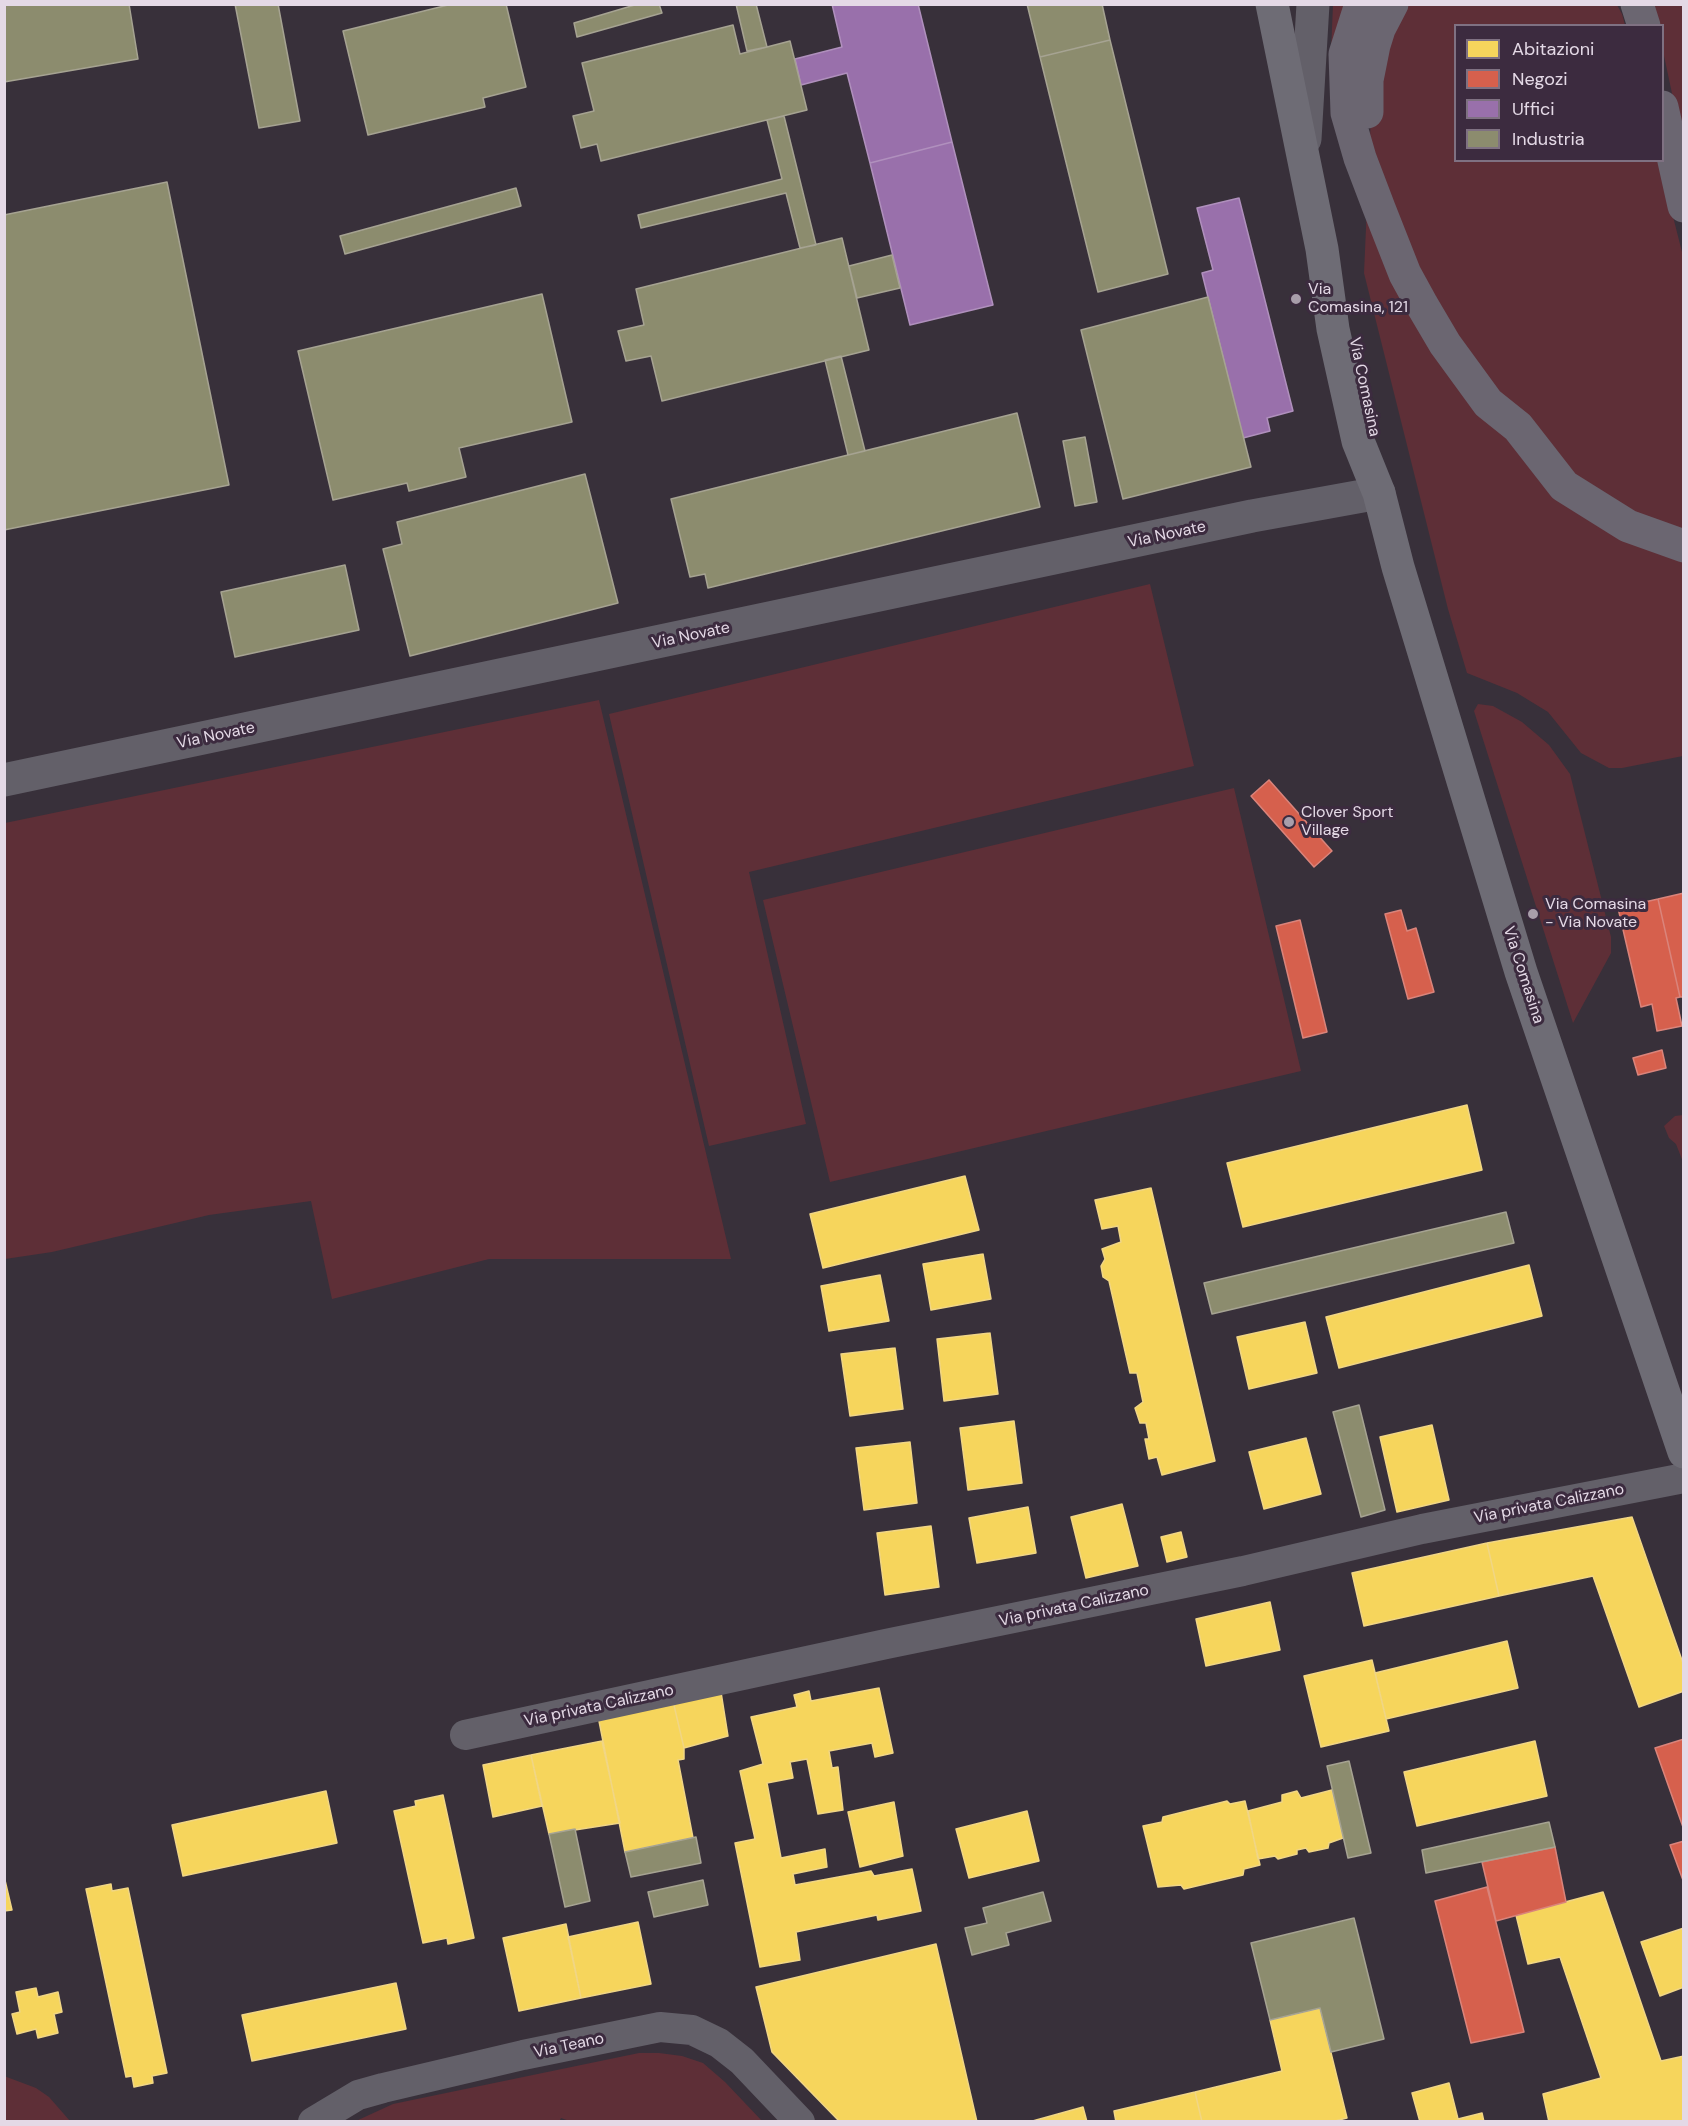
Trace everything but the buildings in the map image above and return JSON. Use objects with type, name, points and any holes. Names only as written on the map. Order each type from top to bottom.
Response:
[{"type":"highway","points":[[1361,4],[1346,54],[1347,113],[1364,168],[1405,274],[1445,344],[1488,403],[1518,427],[1564,486],[1628,526],[1683,546]]},
{"type":"highway","points":[[1392,4],[1379,29],[1367,80],[1367,111],[1376,153],[1395,204],[1418,255],[1469,342],[1506,394],[1518,427]]},
{"type":"highway","points":[[1637,4],[1643,24]]},
{"type":"highway","points":[[1664,116],[1683,206]]},
{"type":"main road","name":"Via Comasina","points":[[1252,4],[1303,161]]},
{"type":"main road","name":"Via Comasina","points":[[1272,4],[1323,249],[1351,326],[1376,437],[1378,493],[1398,567],[1521,972],[1683,1452]]},
{"type":"street","points":[[1303,161],[1313,4]]},
{"type":"street","name":"Via Novate","points":[[4,780],[1252,516],[1378,493]]},
{"type":"street","name":"Via privata Calizzano","points":[[465,1735],[886,1644],[1243,1571],[1422,1529],[1683,1478]]},
{"type":"street","name":"Via Teano","points":[[313,2121],[358,2095],[383,2088],[523,2055],[660,2027],[692,2030],[719,2043],[742,2061],[800,2121]]},
{"type":"shaded area","points":[[1333,5],[1351,5],[1331,52]]},
{"type":"shaded area","points":[[1407,5],[1617,5],[1622,14],[1625,24],[1454,24],[1454,162],[1659,162],[1684,260],[1683,756],[1622,768],[1609,768],[1581,753],[1548,712],[1517,693],[1467,673],[1448,609],[1364,273],[1372,93],[1379,58]]},
{"type":"shaded area","points":[[1650,5],[1683,5],[1683,145],[1664,56],[1664,24],[1657,24]]},
{"type":"shaded area","points":[[1150,584],[1194,766],[749,872],[806,1124],[709,1146],[609,714]]},
{"type":"shaded area","points":[[599,700],[731,1259],[489,1259],[332,1299],[311,1201],[209,1215],[52,1252],[5,1259],[5,823]]},
{"type":"shaded area","points":[[1478,704],[1493,706],[1522,722],[1549,745],[1570,774],[1611,937],[1611,953],[1573,1023],[1474,711]]},
{"type":"shaded area","points":[[1234,788],[1301,1071],[830,1182],[763,900]]},
{"type":"shaded area","points":[[1684,1115],[1683,1162],[1676,1144],[1669,1138],[1664,1126],[1675,1116]]},
{"type":"shaded area","points":[[639,2053],[682,2056],[703,2063],[725,2082],[762,2121],[572,2122],[561,2118],[559,2122],[356,2121],[393,2104]]},
{"type":"shaded area","points":[[4,2076],[36,2088],[49,2097],[70,2121],[5,2121]]},
{"type":"place","name":"Via Comasina, 121","points":[[1296,299]]},
{"type":"place","name":"Clover Sport Village","points":[[1289,822]]},
{"type":"place","name":"Via Comasina - Via Novate","points":[[1533,914]]}]
